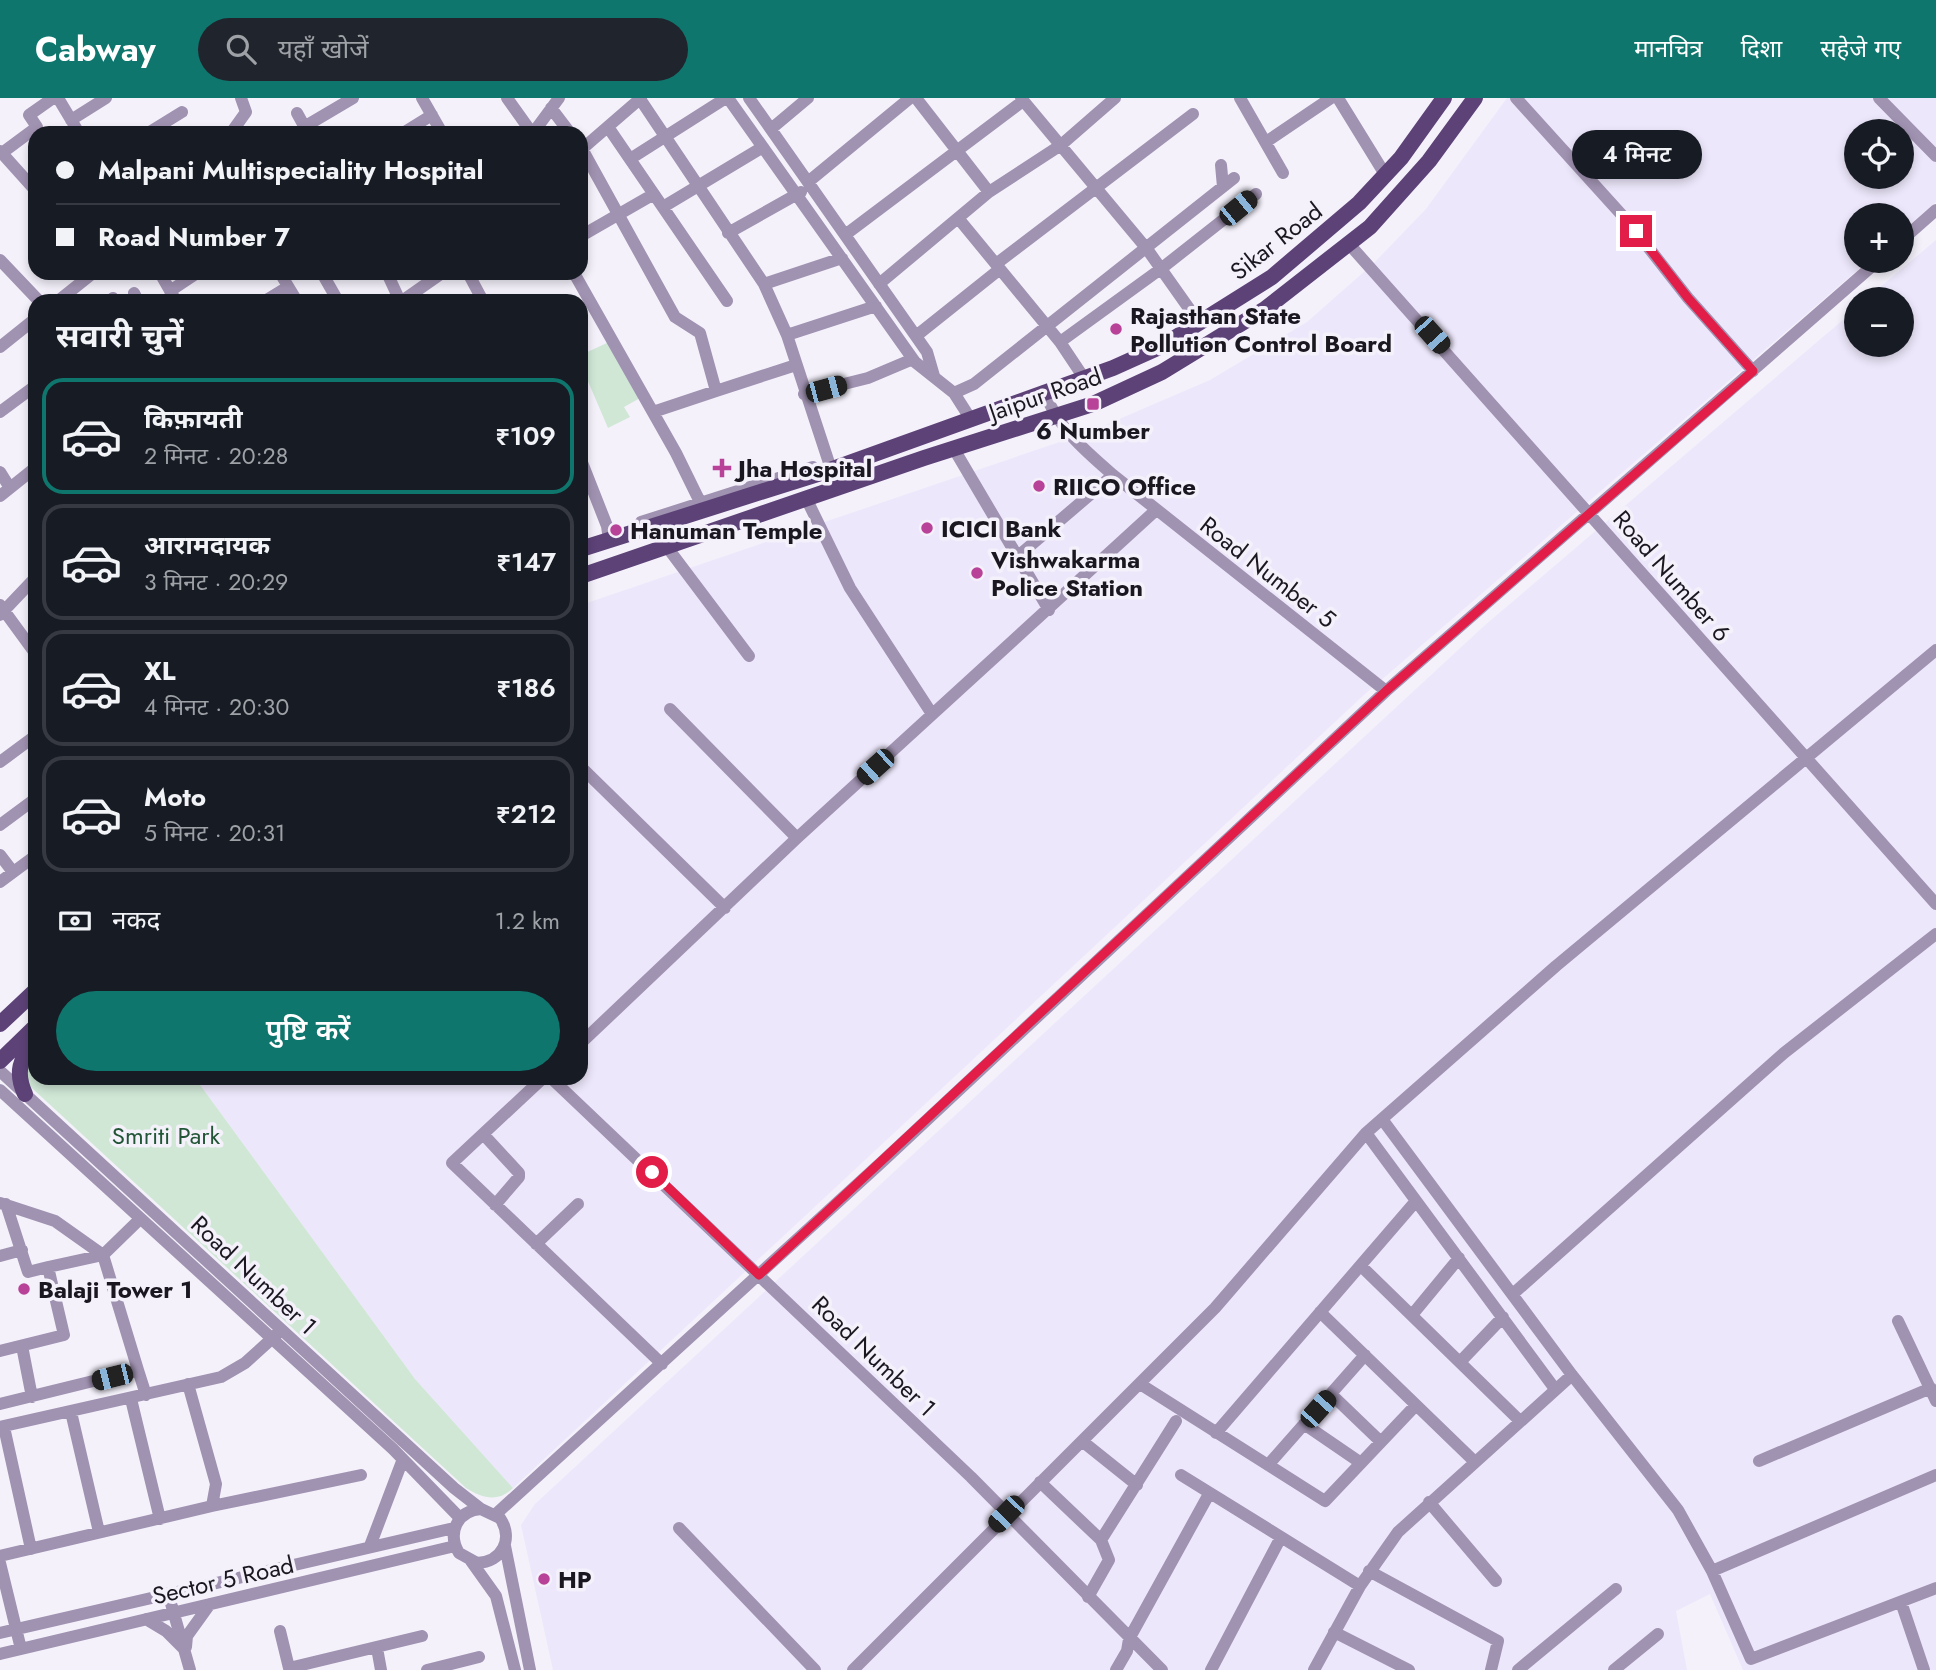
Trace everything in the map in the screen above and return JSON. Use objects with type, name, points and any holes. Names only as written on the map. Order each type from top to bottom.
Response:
[{"type":"main road","name":"Sikar Road","points":[[588,544],[702,505],[931,435],[1162,346],[1272,277],[1386,176],[1444,98]]},
{"type":"main road","name":"Jaipur Road","points":[[588,574],[1118,394],[1185,359],[1265,309],[1349,244],[1398,197],[1455,128],[1475,98]]},
{"type":"main road","points":[[0,1024],[28,998]]},
{"type":"main road","points":[[0,1061],[28,1034]]},
{"type":"main road","points":[[25,1094],[19,1078],[19,1067],[28,1052]]},
{"type":"street","points":[[36,126],[29,115],[56,98],[75,126]]},
{"type":"street","points":[[71,120],[106,98]]},
{"type":"street","points":[[235,126],[246,112],[241,98]]},
{"type":"street","points":[[312,126],[353,98]]},
{"type":"street","points":[[422,98],[438,126]]},
{"type":"street","points":[[507,98],[528,126]]},
{"type":"street","points":[[630,159],[727,98],[913,359],[954,393],[970,418]]},
{"type":"street","points":[[749,98],[916,335],[927,352],[934,376]]},
{"type":"street","points":[[771,129],[808,98]]},
{"type":"street","points":[[728,233],[797,195],[910,98]]},
{"type":"street","points":[[916,98],[989,192]]},
{"type":"street","points":[[868,295],[989,192],[1061,145],[1115,98]]},
{"type":"street","points":[[1240,98],[1283,173]]},
{"type":"street","points":[[1266,142],[1331,98]]},
{"type":"street","points":[[1338,98],[1386,176]]},
{"type":"street","points":[[1516,98],[1630,224],[1688,298],[1753,371]]},
{"type":"street","points":[[1879,98],[1936,156]]},
{"type":"street","points":[[588,143],[640,99],[764,284],[787,335],[804,394],[830,466]]},
{"type":"street","points":[[845,235],[1022,99],[1147,249],[1200,324]]},
{"type":"street","points":[[538,126],[555,103],[566,126]]},
{"type":"street","points":[[159,126],[182,112]]},
{"type":"street","points":[[297,113],[304,126]]},
{"type":"street","points":[[916,335],[1095,187],[1194,114]]},
{"type":"street","points":[[414,126],[432,115]]},
{"type":"street","points":[[608,127],[727,301]]},
{"type":"street","points":[[28,133],[1,152],[28,182]]},
{"type":"street","points":[[663,207],[763,147]]},
{"type":"street","points":[[588,159],[675,317],[700,333],[716,391]]},
{"type":"street","points":[[954,393],[974,384],[1046,324],[1147,249],[1228,183],[1221,165]]},
{"type":"street","points":[[588,232],[654,194]]},
{"type":"street","points":[[1060,342],[1162,268],[1256,194]]},
{"type":"street","points":[[1914,229],[1936,210]]},
{"type":"street","points":[[958,218],[1046,324],[1084,378]]},
{"type":"street","name":"Road Number 6","points":[[1349,244],[1936,904]]},
{"type":"street","points":[[764,284],[842,258]]},
{"type":"street","points":[[1,263],[32,294]]},
{"type":"street","points":[[496,1514],[759,1275],[1386,691],[1864,273]]},
{"type":"street","points":[[67,294],[84,280]]},
{"type":"street","points":[[175,294],[190,280]]},
{"type":"street","points":[[284,280],[292,294]]},
{"type":"street","points":[[411,294],[432,280]]},
{"type":"street","points":[[276,294],[288,287]]},
{"type":"street","points":[[588,299],[653,412],[702,505]]},
{"type":"street","points":[[787,335],[876,306]]},
{"type":"street","points":[[0,347],[28,325]]},
{"type":"street","points":[[804,394],[868,378],[913,359]]},
{"type":"street","points":[[653,412],[796,365]]},
{"type":"street","points":[[0,412],[28,391]]},
{"type":"street","name":"Road Number 5","points":[[1044,391],[1053,416],[1075,441],[1113,475],[1386,691]]},
{"type":"street","points":[[954,449],[1049,610]]},
{"type":"street","points":[[0,472],[5,492],[28,474]]},
{"type":"street","points":[[1017,557],[1113,475]]},
{"type":"street","points":[[588,480],[608,537]]},
{"type":"street","points":[[806,498],[850,588],[932,714]]},
{"type":"street","points":[[588,1036],[797,838],[1156,510]]},
{"type":"street","points":[[667,547],[748,656]]},
{"type":"street","points":[[28,585],[1,610],[28,644]]},
{"type":"street","points":[[853,1670],[1006,1514],[1215,1308],[1366,1133],[1535,983],[1936,650]]},
{"type":"street","points":[[670,709],[797,838]]},
{"type":"street","points":[[0,762],[28,741]]},
{"type":"street","points":[[588,774],[725,908]]},
{"type":"street","points":[[0,825],[28,804]]},
{"type":"street","points":[[0,855],[13,872]]},
{"type":"street","points":[[0,882],[28,861]]},
{"type":"street","points":[[1514,1293],[1784,1053],[1936,934]]},
{"type":"street","points":[[0,1016],[28,990]]},
{"type":"street","name":"Road Number 1","points":[[0,1071],[481,1509]]},
{"type":"street","points":[[536,1085],[452,1163],[662,1364]]},
{"type":"street","name":"Road Number 1","points":[[558,1085],[1006,1514],[1161,1670]]},
{"type":"street","name":"Road Number 1","points":[[0,1090],[403,1459],[457,1523]]},
{"type":"street","points":[[1382,1119],[1514,1293],[1572,1375],[1678,1510],[1712,1571],[1751,1659],[1936,1588]]},
{"type":"street","points":[[1366,1133],[1555,1389]]},
{"type":"street","points":[[483,1134],[519,1172],[519,1177],[495,1205]]},
{"type":"street","points":[[1216,1433],[1416,1201]]},
{"type":"street","points":[[3,1203],[28,1272],[103,1255],[140,1219]]},
{"type":"street","points":[[3,1203],[55,1221],[103,1255],[146,1395]]},
{"type":"street","points":[[536,1244],[578,1204]]},
{"type":"street","points":[[0,1256],[22,1250]]},
{"type":"street","points":[[1412,1315],[1459,1258]]},
{"type":"street","points":[[1360,1266],[1519,1420]]},
{"type":"street","points":[[0,1351],[64,1335],[48,1268]]},
{"type":"street","points":[[1320,1312],[1475,1462]]},
{"type":"street","points":[[1460,1362],[1503,1317]]},
{"type":"street","points":[[1898,1321],[1936,1401]]},
{"type":"street","points":[[31,1549],[2,1427],[131,1399],[231,1372],[282,1329]]},
{"type":"street","points":[[22,1346],[32,1397]]},
{"type":"street","points":[[1268,1465],[1365,1355]]},
{"type":"street","points":[[0,1404],[138,1370]]},
{"type":"street","points":[[1314,1670],[1369,1571],[1398,1532],[1572,1375]]},
{"type":"street","points":[[188,1384],[216,1484],[212,1506]]},
{"type":"street","points":[[1140,1384],[1325,1501],[1416,1405]]},
{"type":"street","points":[[1759,1461],[1931,1388]]},
{"type":"street","points":[[1331,1394],[1381,1442]]},
{"type":"street","points":[[131,1399],[160,1519]]},
{"type":"street","points":[[71,1412],[99,1532]]},
{"type":"street","points":[[1101,1540],[1176,1421]]},
{"type":"street","points":[[1304,1424],[1361,1463]]},
{"type":"street","points":[[1082,1441],[1136,1485]]},
{"type":"street","points":[[370,1546],[403,1459]]},
{"type":"street","points":[[0,1556],[212,1506],[361,1475]]},
{"type":"street","points":[[1181,1475],[1280,1539],[1360,1586]]},
{"type":"street","points":[[1712,1571],[1936,1475]]},
{"type":"street","points":[[1040,1482],[1101,1540],[1109,1560],[1087,1597]]},
{"type":"street","points":[[1116,1670],[1127,1651],[1129,1639],[1209,1494]]},
{"type":"street","points":[[1429,1502],[1496,1581]]},
{"type":"street","points":[[515,1670],[496,1596],[471,1561],[455,1546],[457,1523],[469,1511],[481,1509],[496,1514],[506,1528],[505,1545],[530,1670]]},
{"type":"street","name":"Sector 5 Road","points":[[0,1633],[457,1523]]},
{"type":"street","points":[[679,1528],[816,1670]]},
{"type":"street","points":[[1211,1670],[1280,1539]]},
{"type":"street","points":[[471,1561],[489,1561],[499,1555],[505,1545]]},
{"type":"street","name":"Sector 5 Road","points":[[0,1654],[455,1546]]},
{"type":"street","points":[[0,1563],[21,1649]]},
{"type":"street","points":[[1369,1571],[1498,1641],[1491,1670]]},
{"type":"street","points":[[1518,1670],[1616,1589]]},
{"type":"street","points":[[168,1594],[190,1670]]},
{"type":"street","points":[[1901,1602],[1924,1670]]},
{"type":"street","points":[[186,1651],[187,1636],[210,1604]]},
{"type":"street","points":[[146,1619],[166,1632],[186,1651]]},
{"type":"street","points":[[279,1631],[290,1669],[422,1636]]},
{"type":"street","points":[[1334,1632],[1409,1670]]},
{"type":"street","points":[[1614,1670],[1658,1634]]},
{"type":"street","points":[[377,1648],[381,1670]]},
{"type":"street","points":[[427,1670],[479,1663]]},
{"type":"street","points":[[451,1670],[479,1663]]},
{"type":"shaded area","points":[[1507,98],[1936,98],[1936,202],[1914,221],[1914,203],[1844,203],[1844,273],[1854,273],[1365,694],[513,1488],[415,1379],[200,1085],[588,1085],[588,603],[1089,432],[1210,380],[1307,322],[1374,263],[1426,209]]},
{"type":"shaded area","points":[[1936,240],[1936,1670],[1743,1670],[1710,1594],[1676,1611],[1687,1670],[553,1670],[521,1525],[535,1504],[1484,626],[1844,319],[1844,357],[1914,357],[1914,287],[1880,287],[1897,273],[1914,273],[1914,259]]},
{"type":"green space","points":[[609,342],[642,397],[624,407],[630,417],[608,428],[588,381],[588,352]]},
{"type":"green space","name":"Smriti Park","points":[[28,1063],[28,1084],[21,1078]]},
{"type":"green space","name":"Smriti Park","points":[[29,1085],[200,1085],[415,1379],[513,1488],[502,1496],[490,1497],[466,1488]]},
{"type":"place","name":"Rajasthan State Pollution Control Board","points":[[1116,329]]},
{"type":"place","name":"6 Number","points":[[1093,404]]},
{"type":"place","name":"Jha Hospital","points":[[722,468]]},
{"type":"place","name":"RIICO Office","points":[[1039,486]]},
{"type":"place","name":"ICICI Bank","points":[[927,528]]},
{"type":"place","name":"Hanuman Temple","points":[[616,530]]},
{"type":"place","name":"Vishwakarma Police Station","points":[[977,573]]},
{"type":"place","name":"Balaji Tower 1","points":[[24,1289]]},
{"type":"place","name":"HP","points":[[544,1579]]},
{"type":"route","points":[[652,1172],[759,1275],[1386,691],[1753,371],[1688,298],[1636,231]]}]
